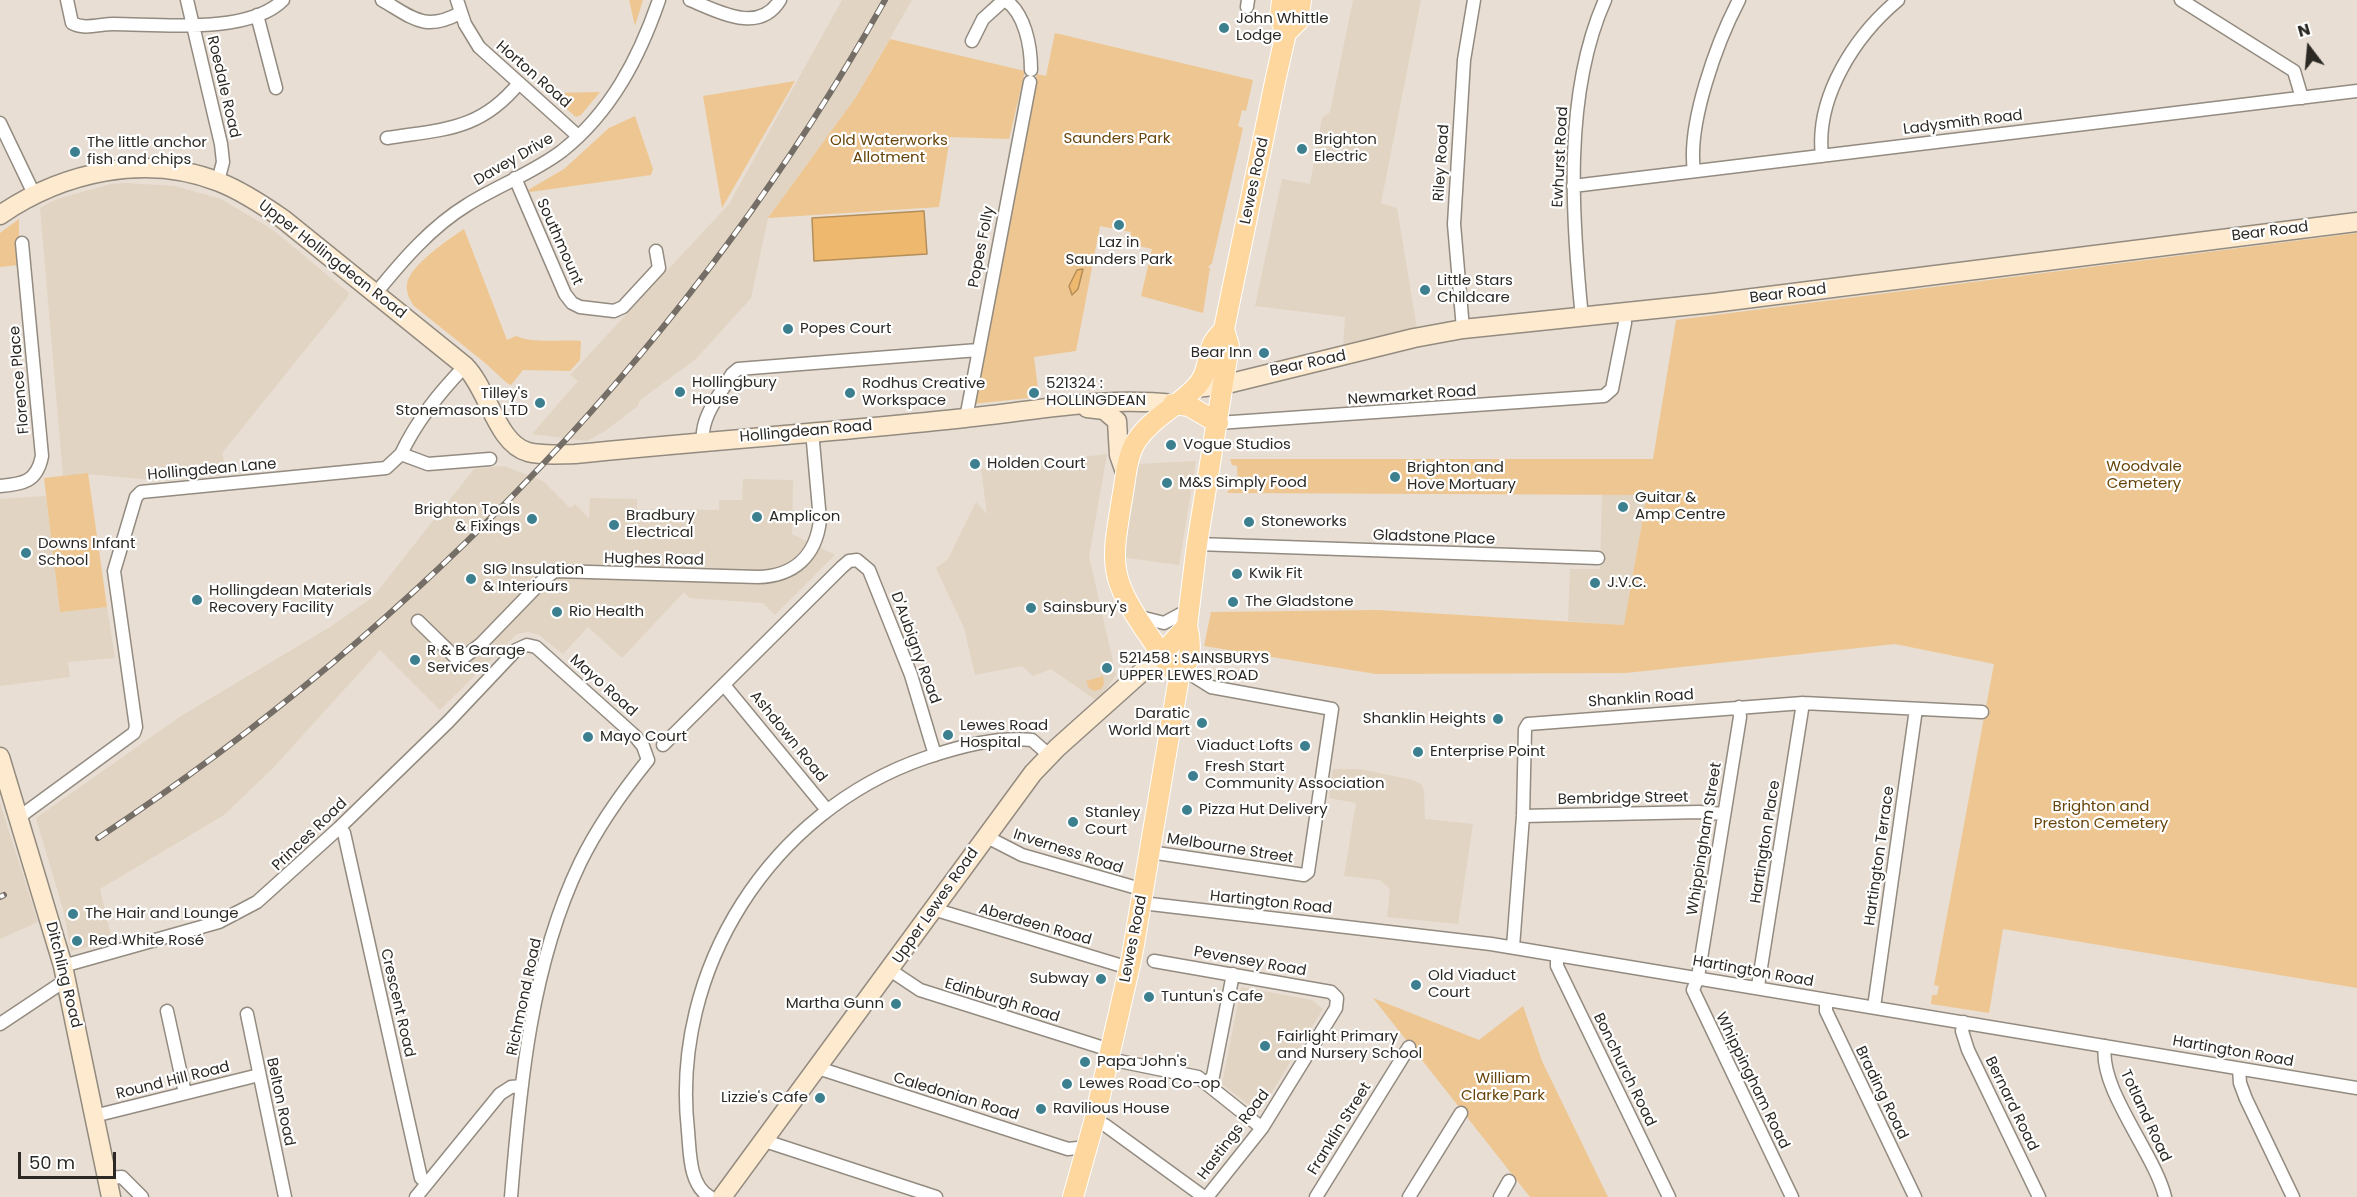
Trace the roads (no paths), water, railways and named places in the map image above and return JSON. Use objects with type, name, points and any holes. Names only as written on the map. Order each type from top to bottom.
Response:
[{"type":"main road","name":"Lewes Road","points":[[1282,0],[1280,18],[1286,33]]},
{"type":"main road","name":"Lewes Road","points":[[1183,672],[1168,668],[1162,654],[1124,599],[1114,572],[1115,543],[1126,476],[1131,453],[1137,440],[1147,426],[1195,388],[1209,366],[1213,344],[1224,329],[1286,33],[1298,21],[1301,0]]},
{"type":"main road","name":"Lewes Road","points":[[1073,1197],[1094,1122],[1129,968],[1190,638],[1184,625],[1229,346],[1224,329]]},
{"type":"main road","points":[[1173,404],[1189,406],[1218,423]]},
{"type":"main road","name":"Upper Lewes Road","points":[[1162,654],[1184,625]]},
{"type":"street","points":[[67,0],[72,23],[78,26],[110,24],[207,26],[257,15],[283,0]]},
{"type":"street","name":"Roedale Road","points":[[187,0],[221,144],[224,162],[218,181]]},
{"type":"street","points":[[382,0],[424,22],[438,23],[460,13]]},
{"type":"street","name":"Horton Road","points":[[458,0],[460,13],[479,47],[578,136]]},
{"type":"street","name":"Davey Drive","points":[[376,294],[417,247],[449,217],[561,152],[578,136],[605,107],[638,57],[659,0]]},
{"type":"street","points":[[690,0],[734,17],[749,19],[766,14],[780,0]]},
{"type":"street","points":[[972,41],[983,19],[1004,0]]},
{"type":"street","name":"Popes Folly","points":[[966,418],[1031,76],[1031,56],[1020,17],[1016,7],[1004,0]]},
{"type":"street","name":"Riley Road","points":[[1463,329],[1454,224],[1464,60],[1474,0]]},
{"type":"street","name":"Ewhurst Road","points":[[1582,318],[1574,239],[1573,186],[1576,125],[1585,68],[1596,20],[1605,0]]},
{"type":"street","points":[[1694,171],[1694,145],[1704,94],[1726,27],[1739,0]]},
{"type":"street","points":[[1822,156],[1823,119],[1841,72],[1867,31],[1898,0]]},
{"type":"street","points":[[2181,0],[2291,68],[2298,77],[2302,98]]},
{"type":"street","points":[[257,15],[276,88]]},
{"type":"street","points":[[387,138],[459,126],[482,117],[506,100],[519,83]]},
{"type":"street","name":"Ladysmith Road","points":[[1573,186],[2357,91]]},
{"type":"street","points":[[0,123],[34,194]]},
{"type":"street","name":"Upper Hollingdean Road","points":[[0,215],[34,194],[74,178],[124,169],[175,171],[218,181],[258,202],[283,219],[465,366],[481,385],[511,443]]},
{"type":"street","name":"Southmount","points":[[515,178],[565,294],[574,304],[611,311],[623,307],[659,268],[656,251]]},
{"type":"street","name":"Bear Road","points":[[1195,388],[1223,385],[1414,338],[1463,329],[1624,314],[2357,222]]},
{"type":"street","name":"Florence Place","points":[[0,486],[26,483],[31,480],[39,469],[42,456],[22,243]]},
{"type":"street","name":"Newmarket Road","points":[[1218,423],[1599,397],[1609,393],[1612,388],[1625,323],[1624,314]]},
{"type":"street","points":[[703,442],[701,432],[706,418],[732,374],[738,369],[978,350]]},
{"type":"street","points":[[465,366],[428,407],[412,431],[401,454],[428,464],[490,459]]},
{"type":"street","name":"Hollingdean Road","points":[[511,443],[532,453],[560,454],[966,418],[1102,401],[1143,400],[1173,404]]},
{"type":"street","points":[[1062,406],[1072,410],[1104,410],[1115,418],[1119,425],[1119,455],[1126,476]]},
{"type":"street","name":"Hughes Road","points":[[418,621],[459,661],[481,644],[544,579],[555,572],[773,577],[788,571],[807,557],[818,533],[820,520],[812,431]]},
{"type":"street","name":"Hollingdean Lane","points":[[18,818],[134,732],[136,727],[114,571],[136,497],[141,492],[386,468],[401,454]]},
{"type":"street","name":"Gladstone Place","points":[[1197,544],[1598,558]]},
{"type":"street","name":"D'Aubigny Road","points":[[724,684],[842,567],[855,560],[863,562],[869,570],[911,675],[935,755]]},
{"type":"street","points":[[1135,616],[1184,625]]},
{"type":"street","name":"Mayo Road","points":[[527,645],[539,649],[635,736],[643,746],[648,759]]},
{"type":"street","name":"Princes Road","points":[[0,1024],[65,973],[241,912],[273,890],[448,722],[509,656],[518,648],[527,645]]},
{"type":"street","name":"Upper Lewes Road","points":[[720,1197],[765,1141],[985,836],[1049,755],[1162,654]]},
{"type":"street","name":"Melbourne Street","points":[[1150,852],[1304,875],[1308,872],[1332,709],[1211,687],[1183,672]]},
{"type":"street","points":[[663,745],[724,684]]},
{"type":"street","name":"Ashdown Road","points":[[724,684],[827,810]]},
{"type":"street","name":"Shanklin Road","points":[[1514,947],[1523,816],[1525,729],[1528,724],[1803,703],[1982,712]]},
{"type":"street","name":"Hartington Place","points":[[1758,986],[1803,703]]},
{"type":"street","name":"Whippingham Street","points":[[1698,977],[1740,717],[1739,707]]},
{"type":"street","name":"Hartington Terrace","points":[[1874,1007],[1916,709]]},
{"type":"street","points":[[720,1197],[700,1189],[695,1178],[686,1110],[688,1055],[702,990],[722,939],[758,878],[795,837],[827,810],[876,779],[935,755],[978,744],[1029,740],[1036,742],[1049,755]]},
{"type":"street","name":"Richmond Road","points":[[511,1197],[522,1086],[546,958],[566,897],[594,838],[648,759]]},
{"type":"street","name":"Ditchling Road","points":[[2,768],[65,973],[111,1197]]},
{"type":"street","name":"Bembridge Street","points":[[1523,816],[1699,812],[1724,814]]},
{"type":"street","name":"Crescent Road","points":[[339,828],[344,833],[421,1178],[428,1183]]},
{"type":"street","name":"Inverness Road","points":[[985,836],[1022,855],[1143,896]]},
{"type":"street","name":"Hartington Road","points":[[1143,896],[1514,947],[2357,1088]]},
{"type":"street","name":"Aberdeen Road","points":[[933,909],[1129,968]]},
{"type":"street","name":"Bonchurch Road","points":[[1557,956],[1556,964],[1669,1197]]},
{"type":"street","name":"Pevensey Road","points":[[1154,961],[1331,992],[1337,998]]},
{"type":"street","name":"Edinburgh Road","points":[[890,970],[920,990],[1110,1054],[1198,1077],[1208,1082]]},
{"type":"street","points":[[1233,974],[1212,1076],[1208,1082],[1263,1128]]},
{"type":"street","name":"Whippingham Road","points":[[1698,977],[1693,990],[1698,1005],[1792,1197]]},
{"type":"street","name":"Hastings Road","points":[[1205,1197],[1263,1128],[1336,1008],[1337,998]]},
{"type":"street","name":"Brading Road","points":[[1826,1000],[1826,1011],[1915,1197]]},
{"type":"street","points":[[167,1011],[185,1093]]},
{"type":"street","name":"Belton Road","points":[[247,1014],[285,1197]]},
{"type":"street","name":"Bernard Road","points":[[1964,1022],[1962,1031],[1968,1050],[2039,1197]]},
{"type":"street","name":"Totland Road","points":[[2105,1046],[2104,1057],[2110,1078],[2165,1197]]},
{"type":"street","name":"Franklin Street","points":[[1316,1197],[1409,1047]]},
{"type":"street","name":"Caledonian Road","points":[[818,1068],[1068,1149],[1087,1147]]},
{"type":"street","points":[[2239,1069],[2240,1083],[2246,1099],[2293,1197]]},
{"type":"street","name":"Round Hill Road","points":[[94,1116],[259,1075]]},
{"type":"street","points":[[416,1197],[500,1094],[511,1087],[522,1086]]},
{"type":"street","points":[[1409,1197],[1461,1113]]},
{"type":"street","points":[[1094,1122],[1105,1125],[1205,1197]]},
{"type":"street","points":[[765,1141],[936,1197]]},
{"type":"street","points":[[107,1178],[122,1177],[142,1197]]},
{"type":"street","points":[[1500,1197],[1509,1181]]},
{"type":"railway","points":[[98,838],[217,755],[330,665],[439,568],[541,466],[638,358],[728,244],[810,124],[885,0]]},
{"type":"railway","points":[[0,897],[4,895]]},
{"type":"place","name":"John Whittle Lodge","points":[[1224,28]]},
{"type":"place","name":"Brighton Electric","points":[[1302,149]]},
{"type":"place","name":"The little anchor fish and chips","points":[[75,152]]},
{"type":"place","name":"Laz in Saunders Park","points":[[1119,225]]},
{"type":"place","name":"Little Stars Childcare","points":[[1425,290]]},
{"type":"place","name":"Popes Court","points":[[788,329]]},
{"type":"place","name":"Bear Inn","points":[[1264,353]]},
{"type":"place","name":"Hollingbury House","points":[[680,392]]},
{"type":"place","name":"Rodhus Creative Workspace","points":[[850,393]]},
{"type":"place","name":"521324 : HOLLINGDEAN","points":[[1034,393]]},
{"type":"place","name":"Tilley's Stonemasons LTD","points":[[540,403]]},
{"type":"place","name":"Vogue Studios","points":[[1171,445]]},
{"type":"place","name":"Holden Court","points":[[975,464]]},
{"type":"place","name":"Brighton and Hove Mortuary","points":[[1395,477]]},
{"type":"place","name":"M&S Simply Food","points":[[1167,483]]},
{"type":"place","name":"Guitar & Amp Centre","points":[[1623,507]]},
{"type":"place","name":"Amplicon","points":[[757,517]]},
{"type":"place","name":"Brighton Tools & Fixings","points":[[532,519]]},
{"type":"place","name":"Stoneworks","points":[[1249,522]]},
{"type":"place","name":"Bradbury Electrical","points":[[614,525]]},
{"type":"place","name":"Downs Infant School","points":[[26,553]]},
{"type":"place","name":"Kwik Fit","points":[[1237,574]]},
{"type":"place","name":"SIG Insulation & Interiours","points":[[471,579]]},
{"type":"place","name":"J.V.C.","points":[[1595,583]]},
{"type":"place","name":"Hollingdean Materials Recovery Facility","points":[[197,600]]},
{"type":"place","name":"The Gladstone","points":[[1233,602]]},
{"type":"place","name":"Sainsbury's","points":[[1031,608]]},
{"type":"place","name":"Rio Health","points":[[557,612]]},
{"type":"place","name":"R & B Garage Services","points":[[415,660]]},
{"type":"place","name":"521458 : SAINSBURYS UPPER LEWES ROAD","points":[[1107,668]]},
{"type":"place","name":"Shanklin Heights","points":[[1498,719]]},
{"type":"place","name":"Daratic World Mart","points":[[1202,723]]},
{"type":"place","name":"Lewes Road Hospital","points":[[948,735]]},
{"type":"place","name":"Mayo Court","points":[[588,737]]},
{"type":"place","name":"Viaduct Lofts","points":[[1305,746]]},
{"type":"place","name":"Enterprise Point","points":[[1418,752]]},
{"type":"place","name":"Fresh Start Community Association","points":[[1193,776]]},
{"type":"place","name":"Pizza Hut Delivery","points":[[1187,810]]},
{"type":"place","name":"Stanley Court","points":[[1073,822]]},
{"type":"place","name":"The Hair and Lounge","points":[[73,914]]},
{"type":"place","name":"Red White Rosé","points":[[77,941]]},
{"type":"place","name":"Subway","points":[[1101,979]]},
{"type":"place","name":"Old Viaduct Court","points":[[1416,985]]},
{"type":"place","name":"Tuntun's Cafe","points":[[1149,997]]},
{"type":"place","name":"Martha Gunn","points":[[896,1004]]},
{"type":"place","name":"Fairlight Primary and Nursery School","points":[[1265,1046]]},
{"type":"place","name":"Papa John's","points":[[1085,1062]]},
{"type":"place","name":"Lewes Road Co-op","points":[[1067,1084]]},
{"type":"place","name":"Lizzie's Cafe","points":[[820,1098]]},
{"type":"place","name":"Ravilious House","points":[[1041,1109]]},
{"type":"park label","name":"Saunders Park","points":[[1117,139]]},
{"type":"park label","name":"Old Waterworks Allotment","points":[[889,150]]},
{"type":"park label","name":"Woodvale Cemetery","points":[[2144,476]]},
{"type":"park label","name":"Brighton and Preston Cemetery","points":[[2101,816]]},
{"type":"park label","name":"William Clarke Park","points":[[1503,1088]]}]
